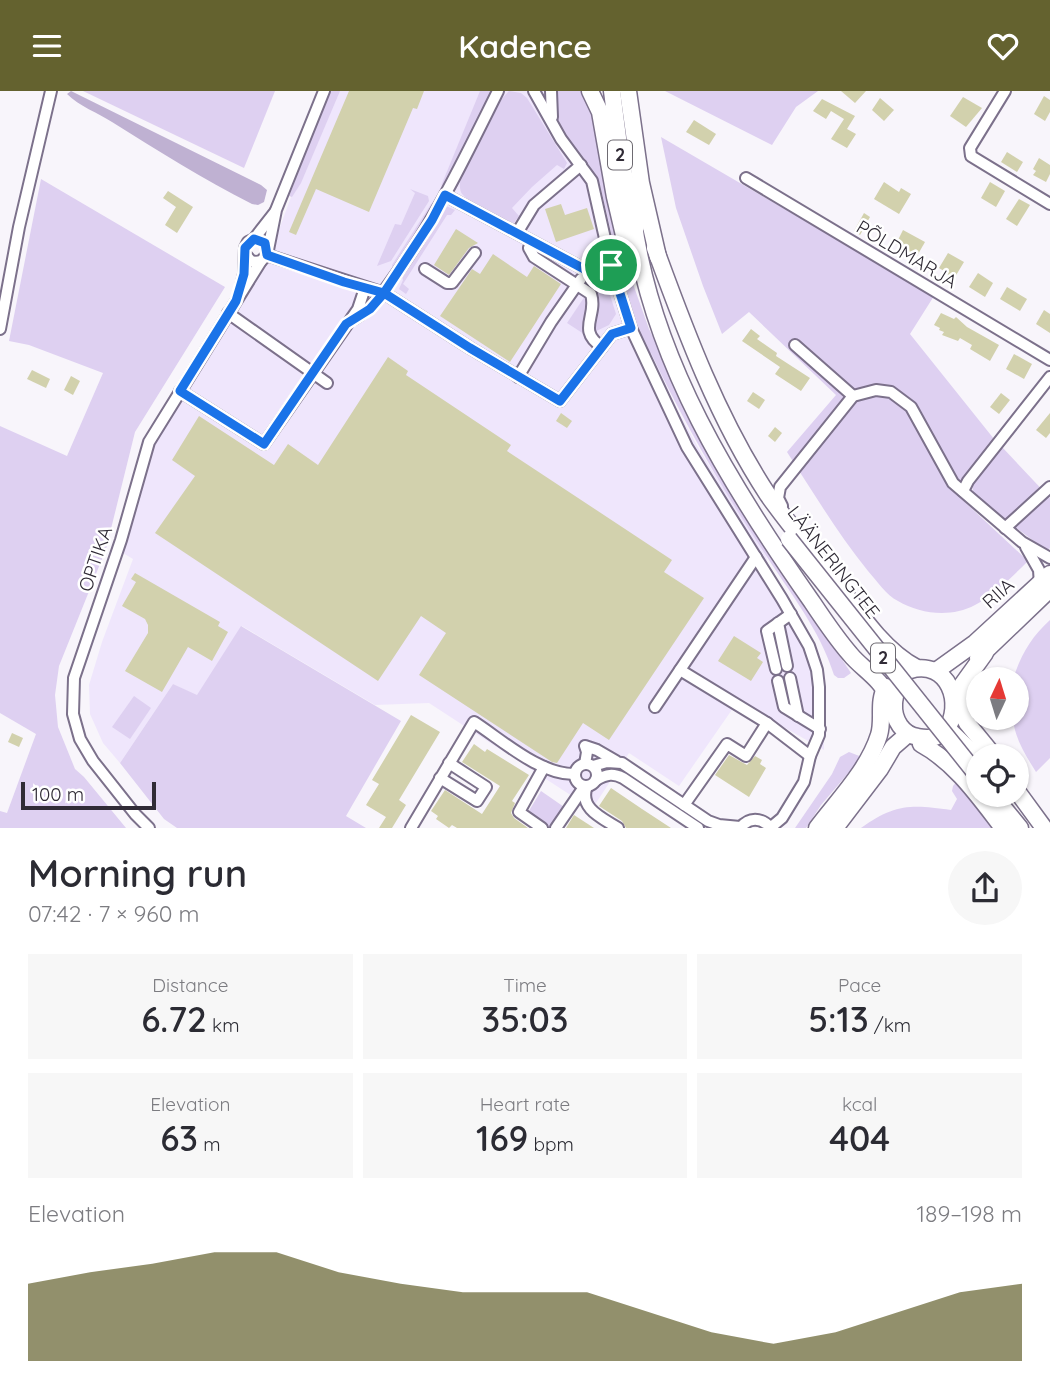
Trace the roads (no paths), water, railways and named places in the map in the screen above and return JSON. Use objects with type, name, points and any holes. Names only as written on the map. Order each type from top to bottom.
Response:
[{"type":"highway","points":[[590,91],[602,120],[619,218],[633,272],[655,334],[731,478],[781,558],[851,656],[887,691],[896,695],[895,713],[910,740]]},
{"type":"highway","name":"LÄÄNERINGTEE","points":[[612,91],[621,161],[633,218],[662,306],[704,398],[766,509],[795,538],[966,760]]},
{"type":"highway","name":"LÄÄNERINGTEE","points":[[628,91],[637,157],[655,247],[685,354]]},
{"type":"highway","points":[[633,218],[646,282],[681,381]]},
{"type":"highway","points":[[655,247],[706,381],[747,458],[795,538],[875,631],[905,661],[938,675],[950,684],[954,694],[954,724],[968,744]]},
{"type":"highway","name":"RIIA","points":[[954,694],[960,675],[980,648],[1046,583]]},
{"type":"highway","name":"RIIA","points":[[938,675],[980,648]]},
{"type":"highway","name":"RIIA","points":[[954,724],[962,685],[980,648]]},
{"type":"highway","points":[[873,766],[887,691],[902,673],[918,668]]},
{"type":"highway","points":[[887,691],[912,676],[938,675]]},
{"type":"highway","points":[[938,675],[946,697],[945,722],[967,723],[984,744]]},
{"type":"highway","points":[[835,828],[873,766],[882,744],[888,720],[887,691]]},
{"type":"highway","points":[[888,720],[910,740],[935,752],[958,772],[1003,828]]},
{"type":"highway","points":[[817,828],[873,766],[910,740],[939,743],[954,724]]},
{"type":"highway","points":[[954,724],[974,744]]},
{"type":"highway","points":[[1003,807],[1020,828]]},
{"type":"highway","points":[[1029,807],[1044,828]]},
{"type":"street","points":[[0,329],[19,227],[51,91]]},
{"type":"street","points":[[264,258],[276,210],[324,91]]},
{"type":"street","points":[[346,324],[370,309],[384,293],[432,220],[498,91]]},
{"type":"street","points":[[534,91],[561,139],[592,181],[611,265],[631,328],[687,447],[791,614],[809,646],[817,670],[820,729],[804,782],[782,818],[771,828],[756,819],[740,827],[719,825],[622,763],[585,746],[589,765],[597,771],[583,795],[584,801],[593,812],[618,828]]},
{"type":"street","points":[[551,91],[553,124]]},
{"type":"street","points":[[1005,91],[970,148],[971,156],[1050,204]]},
{"type":"street","points":[[517,233],[534,205],[581,165]]},
{"type":"street","name":"PÕLDMARJA","points":[[746,178],[1050,360]]},
{"type":"street","points":[[445,195],[586,270],[611,265]]},
{"type":"street","points":[[276,210],[245,248],[245,254],[251,261],[264,258],[384,293],[560,401],[612,334],[631,328]]},
{"type":"street","points":[[254,239],[265,243],[264,258]]},
{"type":"street","points":[[533,242],[529,248],[530,253],[593,297],[588,332],[593,341],[602,347]]},
{"type":"street","points":[[425,269],[447,283],[452,283],[475,253]]},
{"type":"street","name":"OPTIKA","points":[[236,301],[244,274],[245,254]]},
{"type":"street","name":"OPTIKA","points":[[149,828],[86,750],[72,714],[72,691],[77,666],[121,540],[147,448],[264,258]]},
{"type":"street","points":[[518,377],[586,270]]},
{"type":"street","points":[[180,391],[264,444],[358,309],[365,288]]},
{"type":"street","points":[[228,313],[327,383]]},
{"type":"street","points":[[795,345],[853,396]]},
{"type":"street","points":[[963,491],[1050,377]]},
{"type":"street","points":[[795,538],[777,492],[853,396],[876,390],[891,393],[905,401],[916,414],[946,473],[1022,542],[1050,558]]},
{"type":"street","points":[[1005,528],[1050,487]]},
{"type":"street","points":[[1022,542],[1046,583]]},
{"type":"street","points":[[655,706],[756,557]]},
{"type":"street","points":[[791,614],[778,623],[785,707],[820,729]]},
{"type":"street","points":[[680,670],[767,723],[810,756]]},
{"type":"street","points":[[411,828],[474,722],[544,767],[561,773],[575,774]]},
{"type":"street","points":[[684,805],[727,744],[746,756],[767,723]]},
{"type":"street","points":[[589,784],[576,781],[575,774],[579,766],[616,761]]},
{"type":"street","points":[[440,778],[477,801],[486,787],[449,763]]},
{"type":"street","points":[[542,828],[519,812],[544,767]]},
{"type":"street","points":[[556,828],[589,784],[605,775],[615,774],[698,828]]}]
